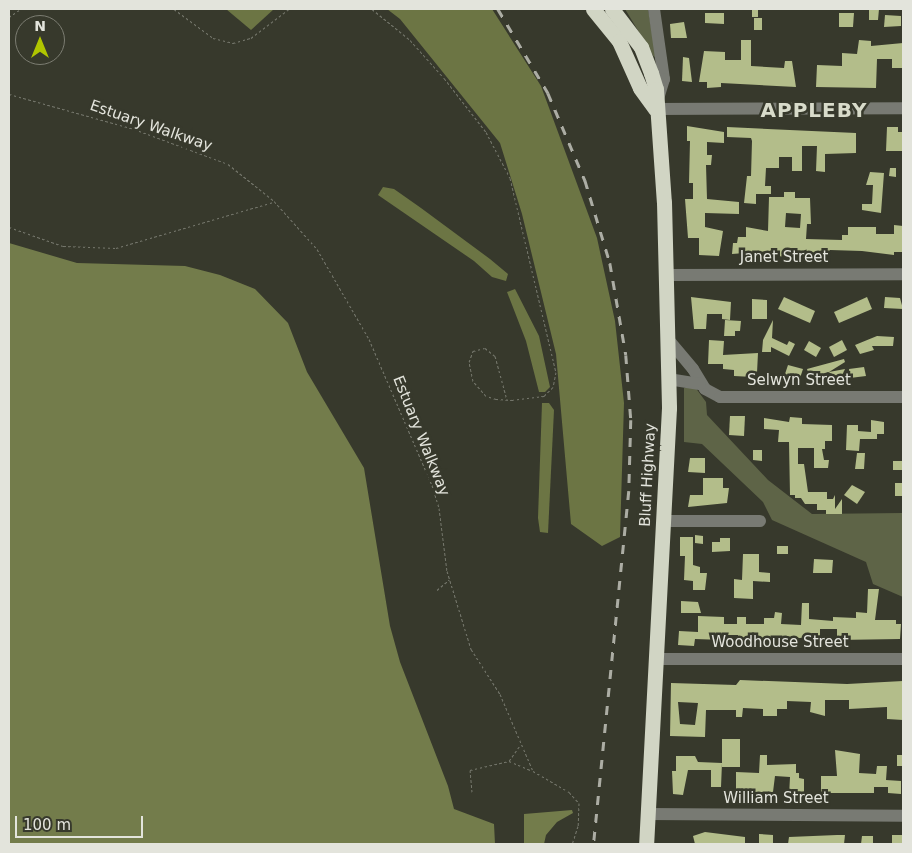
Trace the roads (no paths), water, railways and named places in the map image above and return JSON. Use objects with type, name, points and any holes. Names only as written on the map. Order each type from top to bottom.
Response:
[{"type":"highway","points":[[593,9],[626,54],[640,88],[654,109]]},
{"type":"highway","name":"Bluff Highway","points":[[612,9],[641,48],[656,89],[654,109],[664,202],[668,379],[663,521],[646,844]]},
{"type":"street","points":[[606,9],[624,41],[626,54]]},
{"type":"street","points":[[654,9],[664,79],[654,109],[903,108]]},
{"type":"street","name":"Janet Street","points":[[666,275],[903,274]]},
{"type":"street","name":"Selwyn Street","points":[[667,338],[693,369],[700,384],[714,395],[728,398],[903,398]]},
{"type":"street","name":"Selwyn Street","points":[[668,379],[700,384]]},
{"type":"street","points":[[663,521],[760,521]]},
{"type":"street","name":"Woodhouse Street","points":[[656,659],[903,659]]},
{"type":"street","name":"William Street","points":[[648,814],[903,816]]},
{"type":"railway","points":[[498,9],[548,93],[585,180],[610,263],[626,355],[631,420],[629,491],[594,844]]},
{"type":"district","name":"APPLEBY","points":[[814,110]]}]
